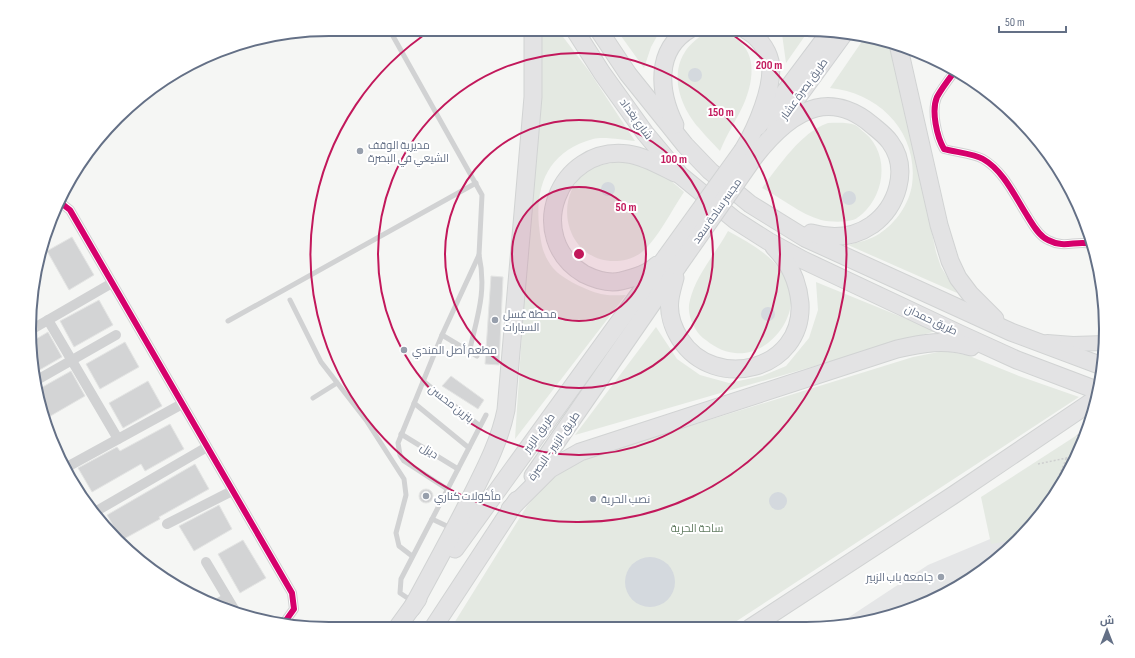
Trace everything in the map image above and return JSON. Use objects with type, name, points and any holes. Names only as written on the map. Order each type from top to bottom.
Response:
[{"type":"highway","points":[[401,622],[413,605],[455,530],[498,441],[506,410],[533,97],[533,36]]},
{"type":"highway","name":"شارع بغداد","points":[[579,36],[645,133],[680,175],[735,220],[768,241]]},
{"type":"highway","name":"شارع بغداد","points":[[603,36],[628,74],[685,145],[710,171],[750,204],[779,222]]},
{"type":"highway","points":[[683,36],[672,45],[667,54],[662,67],[662,81],[664,99],[670,116],[685,145]]},
{"type":"highway","points":[[753,147],[771,74],[770,61],[763,47],[755,36]]},
{"type":"highway","points":[[900,52],[939,225],[950,261],[958,278],[970,294],[986,311],[1011,332]]},
{"type":"highway","points":[[753,147],[803,113],[816,108],[832,107],[855,113],[866,120],[884,135],[896,152],[899,165],[897,191],[893,201],[887,211],[865,229],[853,234],[836,237],[820,236],[779,222]]},
{"type":"highway","name":"مجسر ساحة سعد","points":[[672,262],[753,147]]},
{"type":"highway","points":[[680,175],[652,162],[628,154],[608,154],[590,159],[572,171],[562,184],[557,195],[552,216],[554,233],[559,248],[568,261],[577,269],[600,281],[615,282],[633,278],[655,267],[672,262],[670,315],[676,332],[686,347],[706,362],[724,368],[742,369],[758,366],[773,358],[790,342],[798,328],[800,313],[798,290],[794,278],[783,256],[768,241]]},
{"type":"highway","name":"طريق حمدان","points":[[779,222],[805,238],[1011,332],[1096,364]]},
{"type":"highway","name":"طريق حمدان","points":[[768,241],[817,266],[1017,360],[1092,389]]},
{"type":"highway","name":"طريق الزبير - البصرة","points":[[437,622],[672,262]]},
{"type":"highway","name":"طريق الزبير","points":[[413,605],[672,262]]},
{"type":"highway","points":[[510,509],[550,469],[580,452],[897,349],[941,341],[959,343],[1017,360]]},
{"type":"highway","points":[[759,622],[952,496],[1089,403]]},
{"type":"main road","points":[[753,147],[826,37]]},
{"type":"main road","name":"طريق بصرة عشار","points":[[753,147],[841,39]]},
{"type":"main road","points":[[1030,340],[1074,344],[1098,343]]},
{"type":"street","points":[[953,75],[937,99],[935,116],[938,139],[944,149],[982,158],[992,165],[1002,176],[1035,228],[1046,239],[1060,245],[1082,241],[1085,242]]},
{"type":"street","points":[[63,205],[70,210],[292,593],[294,610],[288,618]]},
{"type":"street","points":[[36,327],[112,283]]},
{"type":"street","points":[[48,320],[118,439]]},
{"type":"street","points":[[41,378],[116,335]]},
{"type":"street","points":[[70,466],[182,404]]},
{"type":"street","points":[[99,510],[207,447]]},
{"type":"street","points":[[167,524],[232,491]]},
{"type":"street","points":[[206,562],[231,605]]},
{"type":"street","points":[[221,601],[227,598]]},
{"type":"lane","points":[[393,36],[482,195],[479,255],[483,278],[483,291],[469,353]]},
{"type":"lane","points":[[228,321],[476,183]]},
{"type":"lane","points":[[447,489],[404,461],[400,455],[398,447],[401,434],[442,335],[479,255]]},
{"type":"lane","points":[[290,300],[321,362],[366,420],[404,479],[406,495],[396,533],[399,546],[412,556]]},
{"type":"lane","points":[[442,335],[469,353],[477,356]]},
{"type":"lane","name":"بنزين محسن","points":[[423,381],[480,426]]},
{"type":"lane","points":[[313,398],[338,383]]},
{"type":"lane","points":[[414,403],[469,448]]},
{"type":"lane","points":[[413,605],[400,593],[399,588],[401,579],[486,415]]},
{"type":"lane","name":"ديزل","points":[[401,434],[458,469]]},
{"type":"lane","points":[[432,519],[455,530]]},
{"type":"path","points":[[1038,464],[1067,458]]},
{"type":"path","points":[[1055,484],[1067,458]]},
{"type":"shaded area","points":[[695,68],[700,70],[702,75],[700,80],[695,82],[690,80],[688,75],[690,70]]},
{"type":"shaded area","points":[[608,182],[613,184],[615,189],[613,194],[608,196],[603,194],[601,189],[603,184]]},
{"type":"shaded area","points":[[849,191],[854,193],[856,198],[854,203],[849,205],[844,203],[842,198],[844,193]]},
{"type":"shaded area","points":[[768,307],[773,309],[775,314],[773,319],[768,321],[763,319],[761,314],[763,309]]},
{"type":"shaded area","points":[[778,492],[784,495],[787,501],[784,507],[778,510],[772,507],[769,501],[772,495]]},
{"type":"shaded area","name":"جامعة باب الزبير","points":[[1019,529],[999,549],[969,573],[936,592],[918,600],[882,612],[847,619],[928,565],[995,537]]},
{"type":"shaded area","points":[[655,557],[660,558],[668,564],[674,572],[674,592],[668,600],[660,606],[645,607],[640,606],[632,600],[626,592],[625,577],[626,572],[632,564],[640,558]]},
{"type":"green space","points":[[542,36],[562,36],[589,71],[635,141],[608,138],[593,139],[578,144],[565,152],[556,161],[548,171],[540,196],[538,211],[540,238],[546,258],[553,268],[562,276],[582,287],[601,294],[626,295],[515,439]]},
{"type":"green space","points":[[621,36],[657,36],[651,47],[644,68]]},
{"type":"green space","points":[[702,36],[731,36],[741,43],[750,57],[751,75],[748,92],[720,151],[701,131],[690,116],[679,91],[679,65],[684,53],[693,42]]},
{"type":"green space","points":[[782,36],[805,36],[786,63]]},
{"type":"green space","points":[[862,42],[892,49],[936,252],[941,267],[957,293],[848,245],[872,238],[885,230],[896,219],[908,199],[912,185],[913,166],[909,149],[902,133],[892,119],[880,107],[865,98],[848,91],[830,88]]},
{"type":"green space","points":[[828,123],[849,123],[855,125],[873,142],[879,153],[881,177],[879,189],[874,200],[866,210],[857,218],[850,221],[829,221],[813,217],[798,210],[762,188],[783,160],[800,142],[818,127]]},
{"type":"green space","points":[[618,162],[646,167],[662,175],[684,192],[654,239],[642,252],[628,259],[614,261],[598,258],[585,251],[575,240],[569,227],[567,212],[569,197],[575,184],[586,172],[597,166]]},
{"type":"green space","points":[[728,231],[753,246],[769,258],[782,272],[791,293],[791,306],[787,319],[780,330],[771,340],[760,348],[748,352],[735,353],[722,350],[714,346],[703,338],[696,330],[691,320],[689,310],[690,300],[697,282]]},
{"type":"green space","points":[[816,282],[936,331],[575,435],[656,327],[677,359],[700,375],[729,383],[762,376],[786,366],[809,338],[818,310]]},
{"type":"green space","name":"ساحة الحرية","points":[[944,351],[967,355],[1019,376],[1079,397],[735,622],[455,622],[527,506],[550,480],[576,464],[596,455],[913,357]]},
{"type":"green space","points":[[1080,433],[1069,459],[1050,492],[1026,522],[1007,541],[991,544],[981,497]]},
{"type":"building","points":[[72,237],[94,275],[69,290],[47,251]]},
{"type":"building","name":"محطة غسل السيارات","points":[[491,276],[503,277],[499,365],[485,364]]},
{"type":"building","points":[[99,300],[113,325],[74,347],[60,321]]},
{"type":"building","points":[[48,332],[62,357],[39,370],[37,348],[37,339]]},
{"type":"building","points":[[125,342],[139,367],[100,389],[86,364]]},
{"type":"building","points":[[71,371],[85,396],[50,416],[42,387]]},
{"type":"building","points":[[451,376],[484,400],[478,409],[442,386]]},
{"type":"building","points":[[148,381],[162,406],[123,428],[109,403]]},
{"type":"building","points":[[170,424],[184,449],[145,471],[141,464],[92,492],[78,468],[117,447],[120,451]]},
{"type":"building","points":[[195,464],[209,489],[125,539],[115,528],[107,515]]},
{"type":"building","name":"مأكولات كناري","points":[[426,489],[431,491],[433,496],[431,501],[426,503],[421,501],[419,496],[421,491]]},
{"type":"building","points":[[219,505],[232,529],[194,551],[179,526]]},
{"type":"building","points":[[243,540],[266,578],[240,593],[218,554]]},
{"type":"cycle path","points":[[952,75],[937,97],[935,103],[936,124],[939,138],[944,149],[983,159],[997,170],[1014,193],[1034,227],[1045,238],[1054,243],[1060,244],[1086,243]]},
{"type":"cycle path","points":[[63,205],[70,210],[292,593],[294,609],[287,618]]},
{"type":"place","name":"مديرية الوقف الشيعي في البصرة","points":[[360,151]]},
{"type":"place","name":"محطة غسل السيارات","points":[[495,320]]},
{"type":"place","name":"مطعم أصل المندي","points":[[404,350]]},
{"type":"place","name":"مأكولات كناري","points":[[426,496]]},
{"type":"place","name":"نصب الحرية","points":[[593,499]]},
{"type":"place","name":"جامعة باب الزبير","points":[[941,577]]}]
